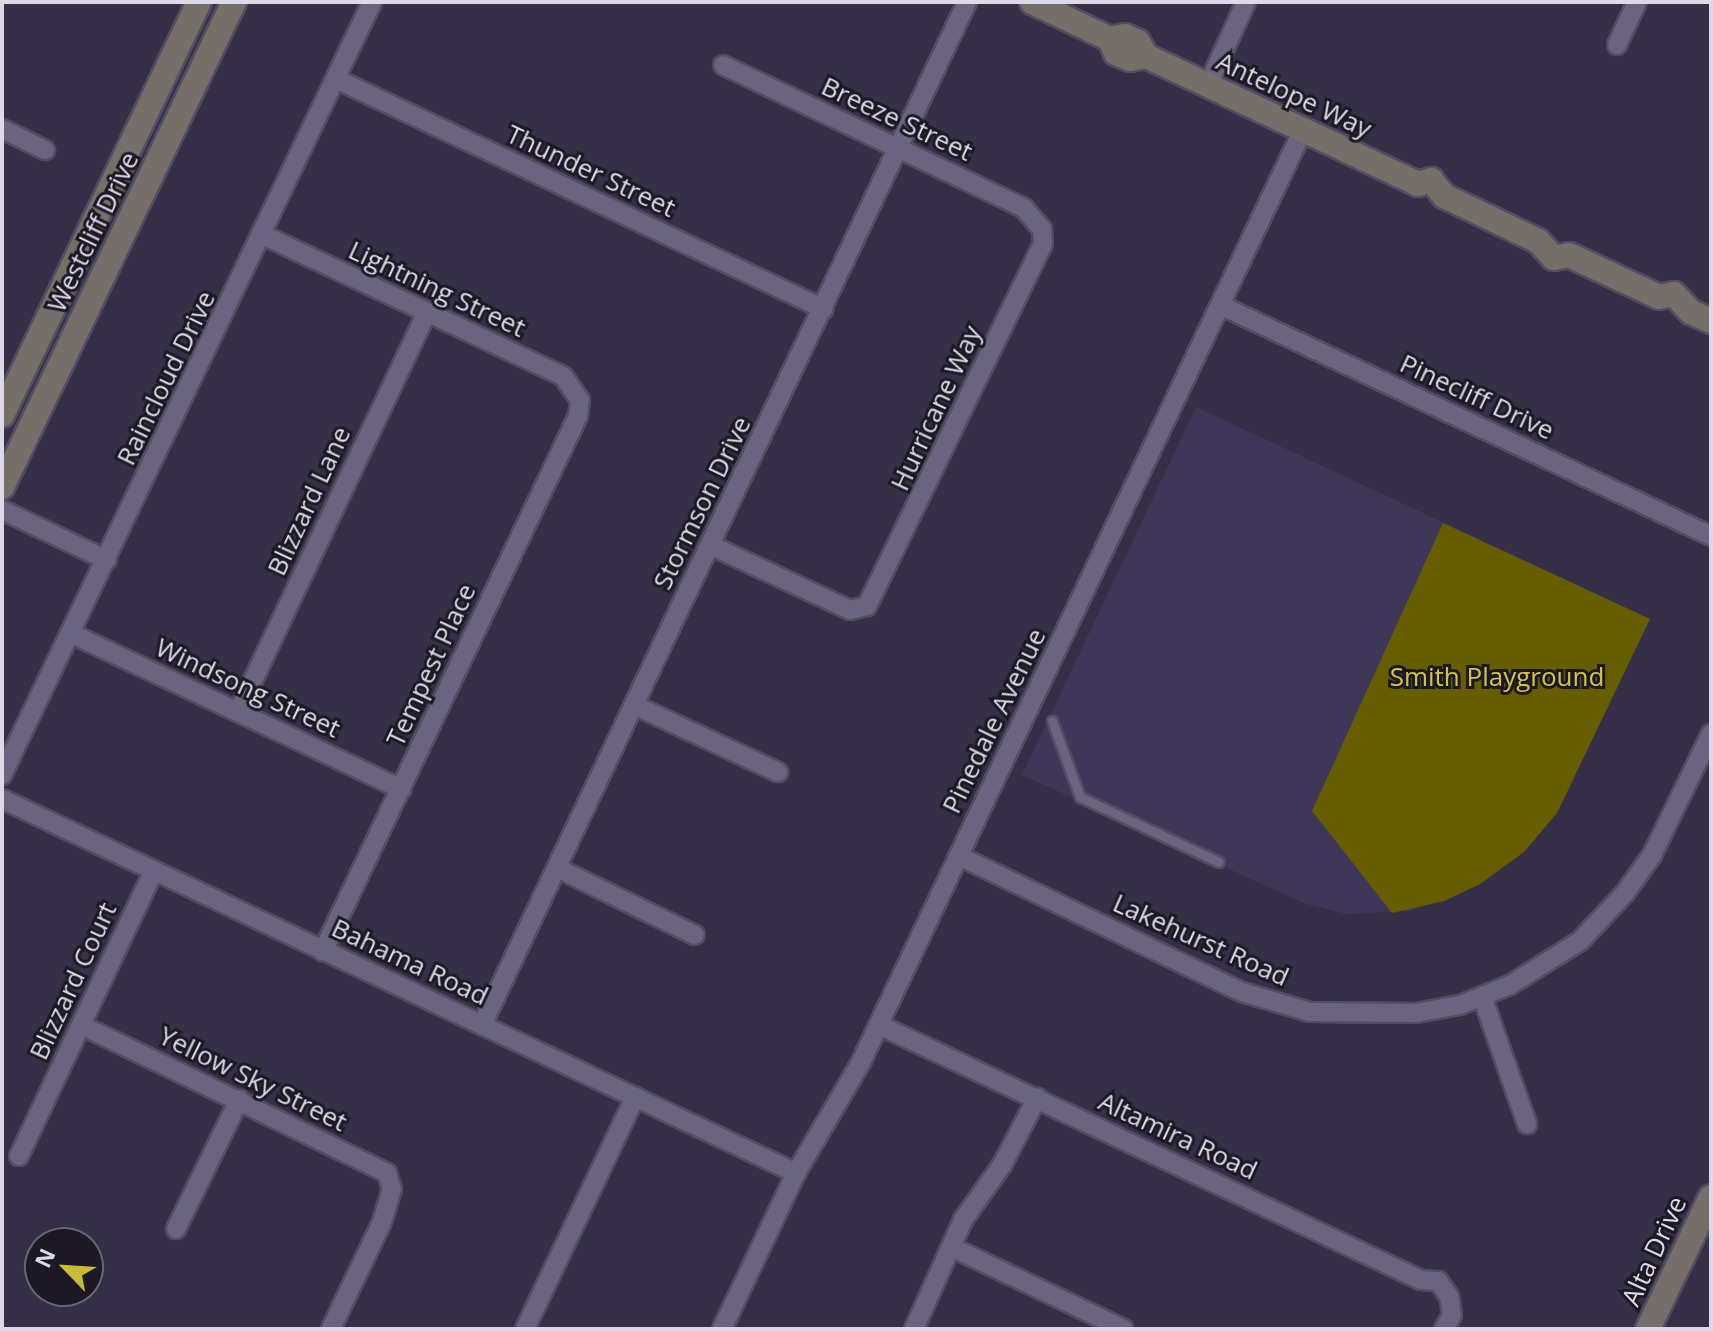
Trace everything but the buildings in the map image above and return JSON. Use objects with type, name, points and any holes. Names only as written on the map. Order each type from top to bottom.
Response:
[{"type":"main road","name":"Westcliff Drive","points":[[2,415],[199,2]]},
{"type":"main road","name":"Westcliff Drive","points":[[2,487],[234,2]]},
{"type":"main road","name":"Antelope Way","points":[[1032,2],[1110,39],[1116,53],[1130,59],[1146,56],[1208,85],[1418,184],[1423,197],[1432,201],[1444,196],[1538,241],[1553,238],[1569,255],[1659,297],[1675,315],[1701,316]]},
{"type":"main road","name":"Alta Drive","points":[[1648,1329],[1711,1197]]},
{"type":"street","name":"Raincloud Drive","points":[[2,775],[372,2]]},
{"type":"street","name":"Stormson Drive","points":[[482,1025],[900,149],[967,2]]},
{"type":"street","points":[[1208,85],[1246,2]]},
{"type":"street","points":[[1617,45],[1637,2]]},
{"type":"street","name":"Breeze Street","points":[[723,65],[1024,208],[1042,229]]},
{"type":"street","name":"Thunder Street","points":[[336,79],[824,309]]},
{"type":"street","points":[[2,129],[45,150]]},
{"type":"street","name":"Pinedale Avenue","points":[[722,1329],[796,1173],[879,1025],[1303,130]]},
{"type":"street","name":"Hurricane Way","points":[[710,545],[850,610],[867,606],[1043,243],[1042,229]]},
{"type":"street","name":"Lightning Street","points":[[263,235],[563,376],[580,400]]},
{"type":"street","name":"Pinecliff Drive","points":[[1222,306],[1711,536]]},
{"type":"street","name":"Blizzard Lane","points":[[238,712],[427,312]]},
{"type":"street","name":"Tempest Place","points":[[323,951],[578,416],[580,400]]},
{"type":"street","points":[[2,510],[107,560]]},
{"type":"street","name":"Windsong Street","points":[[72,634],[401,789]]},
{"type":"street","points":[[634,705],[778,772]]},
{"type":"street","name":"Lakehurst Road","points":[[959,856],[1277,1004],[1366,1016],[1416,1013],[1482,996],[1510,985],[1580,941],[1625,893],[1652,855],[1703,773],[1711,734]]},
{"type":"street","name":"Bahama Road","points":[[2,799],[796,1173]]},
{"type":"street","points":[[557,868],[695,935]]},
{"type":"street","name":"Blizzard Court","points":[[19,1156],[154,871]]},
{"type":"street","points":[[1482,996],[1527,1124]]},
{"type":"street","name":"Yellow Sky Street","points":[[81,1025],[387,1173],[392,1189],[381,1224],[331,1329]]},
{"type":"street","name":"Altamira Road","points":[[879,1025],[1421,1280],[1438,1281],[1449,1296],[1452,1315],[1444,1329]]},
{"type":"street","points":[[525,1329],[635,1097]]},
{"type":"street","points":[[914,1329],[951,1247],[1037,1098]]},
{"type":"street","points":[[176,1229],[239,1100]]},
{"type":"street","points":[[951,1247],[1124,1329]]},
{"type":"lane","points":[[1052,721],[1080,797],[1219,862]]},
{"type":"shaded area","points":[[1196,407],[1650,619],[1557,813],[1524,852],[1480,884],[1410,911],[1346,914],[1306,904],[1022,775]]},
{"type":"green space","name":"Smith Playground","points":[[1443,523],[1650,619],[1557,813],[1524,852],[1480,884],[1444,901],[1392,913],[1312,811]]}]
